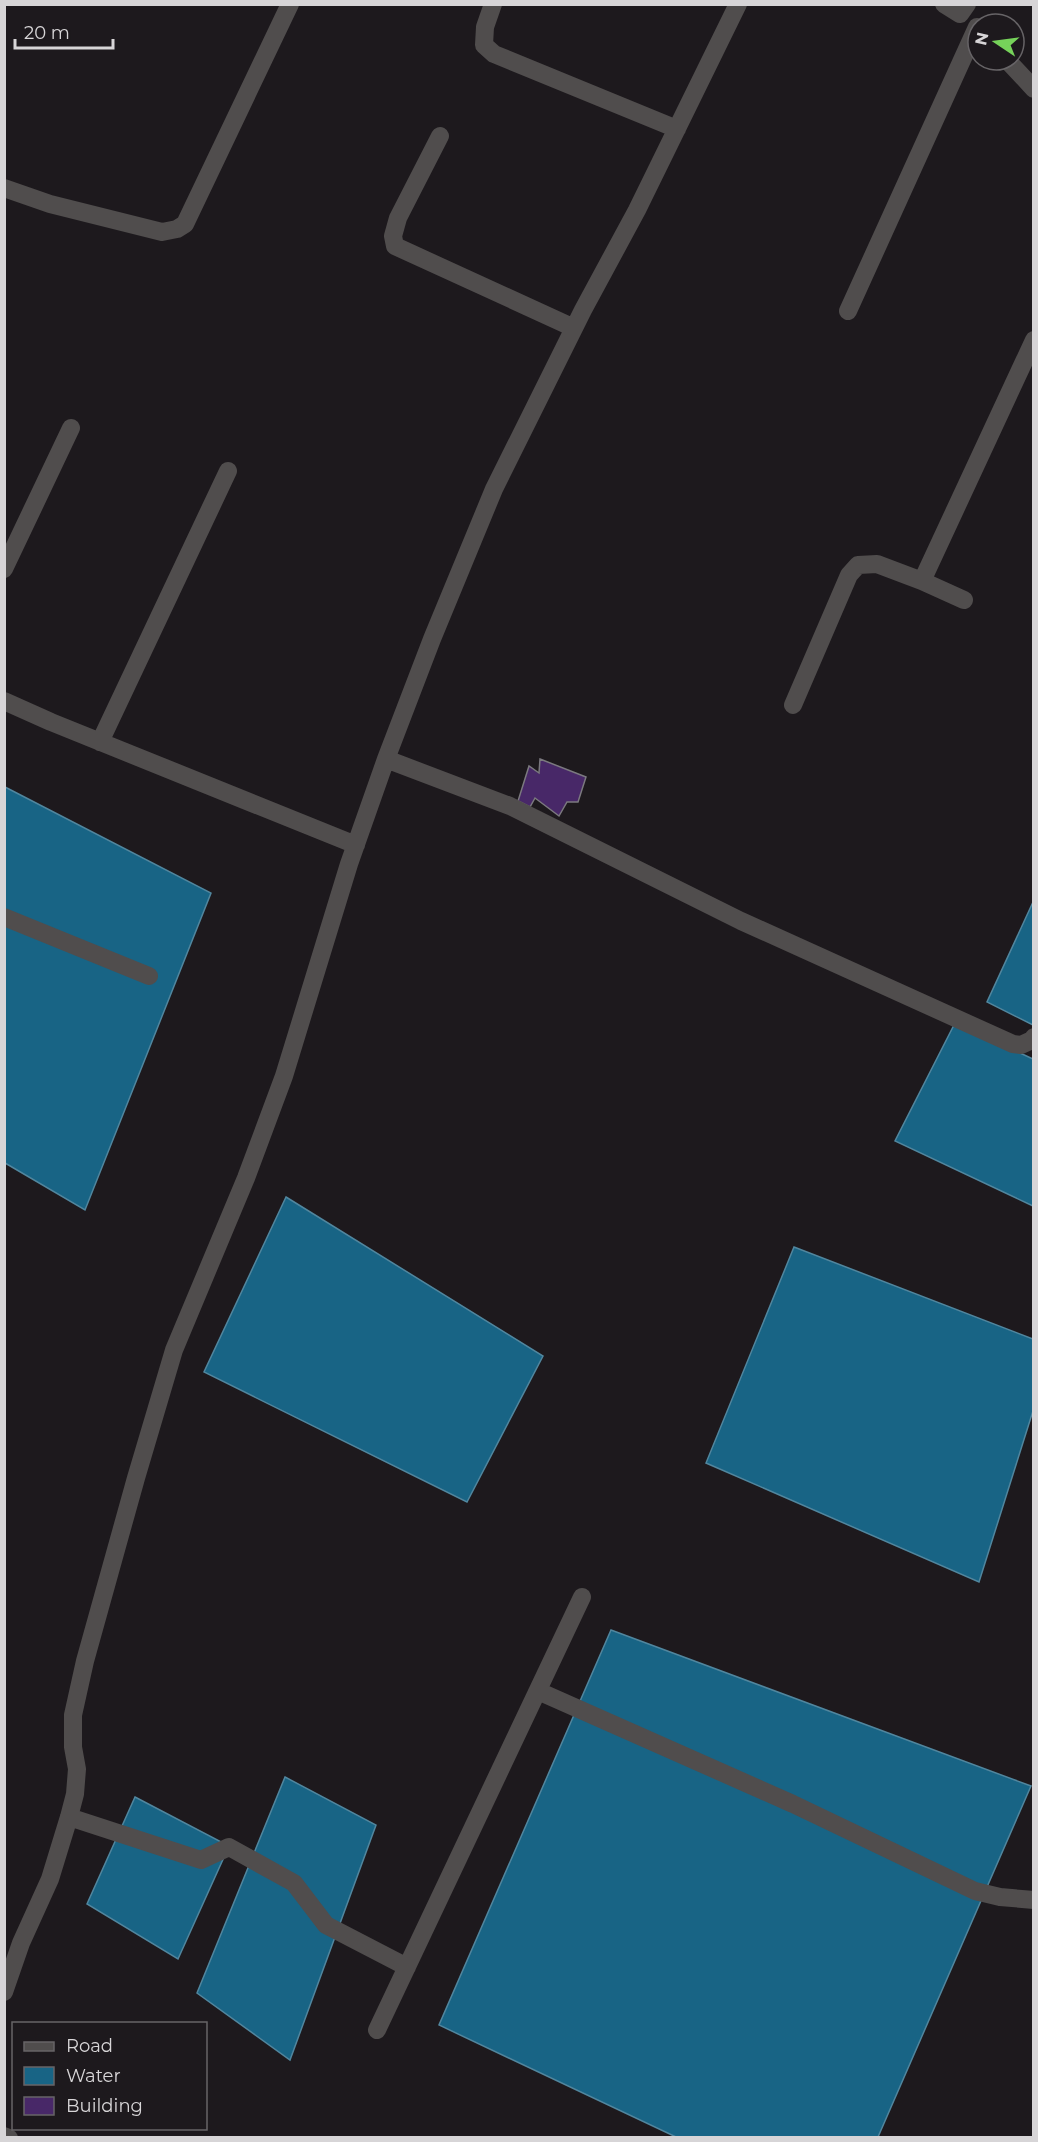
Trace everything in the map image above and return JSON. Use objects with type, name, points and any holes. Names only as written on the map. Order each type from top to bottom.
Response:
[{"type":"street","points":[[4,188],[50,204],[162,232],[177,229],[185,224],[290,4]]},
{"type":"street","points":[[493,4],[484,27],[484,45],[494,54],[677,129]]},
{"type":"street","points":[[4,1992],[21,1943],[50,1879],[69,1818],[75,1794],[77,1769],[73,1747],[73,1715],[85,1661],[174,1350],[246,1178],[284,1076],[356,845],[386,759],[432,639],[494,489],[574,328],[637,210],[738,4]]},
{"type":"street","points":[[848,311],[966,52]]},
{"type":"street","points":[[1018,72],[1034,89]]},
{"type":"street","points":[[440,136],[398,218],[393,236],[395,246],[574,328]]},
{"type":"street","points":[[922,581],[1034,340]]},
{"type":"street","points":[[4,569],[71,428]]},
{"type":"street","points":[[100,742],[228,471]]},
{"type":"street","points":[[793,705],[849,575],[858,565],[877,564],[964,600]]},
{"type":"street","points":[[4,701],[356,845]]},
{"type":"street","points":[[386,759],[510,806],[741,921],[1013,1044],[1021,1045],[1034,1037]]},
{"type":"street","points":[[4,917],[150,976]]},
{"type":"street","points":[[377,2030],[582,1597]]},
{"type":"street","points":[[538,1691],[793,1804],[975,1891],[1000,1897],[1034,1900]]},
{"type":"street","points":[[69,1818],[201,1860],[230,1847],[294,1883],[326,1924],[407,1967]]},
{"type":"water","points":[[5,787],[211,893],[85,1210],[5,1163]]},
{"type":"water","points":[[1033,902],[1033,1025],[987,1002]]},
{"type":"water","points":[[955,1023],[1033,1059],[1033,1206],[895,1141]]},
{"type":"water","points":[[286,1197],[543,1356],[467,1502],[204,1372]]},
{"type":"water","points":[[794,1247],[1033,1339],[1033,1411],[979,1582],[706,1463]]},
{"type":"water","points":[[611,1630],[1031,1786],[878,2137],[676,2137],[439,2025]]},
{"type":"water","points":[[285,1777],[376,1825],[290,2060],[197,1993]]},
{"type":"water","points":[[135,1797],[229,1846],[178,1959],[87,1904]]},
{"type":"building","points":[[540,759],[586,777],[578,802],[567,802],[559,816],[535,798],[530,807],[518,801],[529,766],[539,773]]}]
